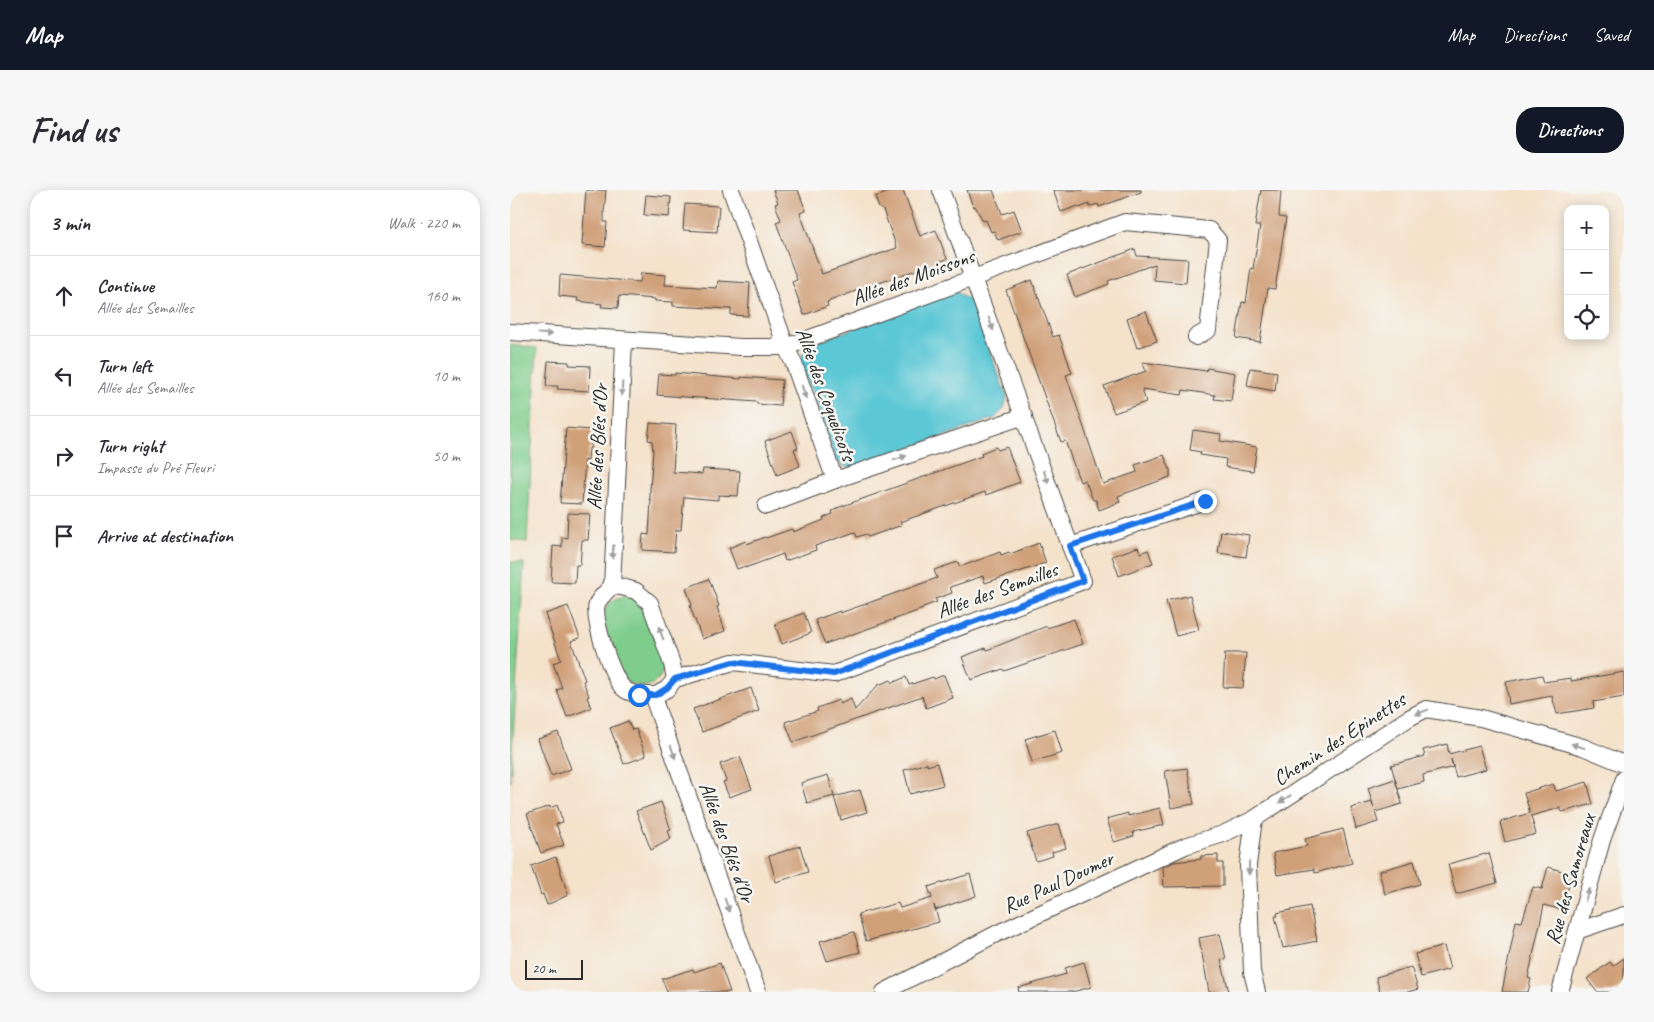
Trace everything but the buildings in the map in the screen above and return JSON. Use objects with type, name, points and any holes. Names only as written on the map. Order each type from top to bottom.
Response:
[{"type":"street","name":"Allée des Coquelicots","points":[[731,190],[835,480],[1024,416]]},
{"type":"street","name":"Allée des Semailles","points":[[656,700],[675,679],[733,662],[834,674],[1083,581],[941,190]]},
{"type":"street","name":"Allée des Moissons","points":[[510,332],[624,341],[740,347],[786,347],[1125,222],[1209,230],[1218,240],[1208,330],[1196,337]]},
{"type":"street","name":"Allée des Blés d'Or","points":[[612,586],[624,341]]},
{"type":"street","points":[[766,506],[835,480]]},
{"type":"street","points":[[1070,546],[1205,501]]},
{"type":"street","points":[[656,700],[624,688],[612,672],[596,618],[597,603],[612,586],[636,591],[650,603],[672,664],[675,679]]},
{"type":"street","name":"Allée des Blés d'Or","points":[[656,700],[758,992]]},
{"type":"street","name":"Chemin des Epinettes","points":[[1254,819],[1409,718],[1426,709],[1481,718],[1582,747],[1624,764]]},
{"type":"street","name":"Rue des Samoreaux","points":[[1560,992],[1602,840],[1624,779]]},
{"type":"street","points":[[1254,819],[1248,865],[1252,972],[1257,992]]},
{"type":"street","name":"Rue Paul Doumer","points":[[884,992],[996,934],[1185,846],[1223,834],[1254,819]]},
{"type":"street","points":[[1577,931],[1624,915]]},
{"type":"shaded area","points":[[510,562],[524,563],[510,844]]},
{"type":"green space","points":[[510,345],[537,348],[527,542],[510,540]]},
{"type":"green space","points":[[510,562],[524,563],[510,782]]},
{"type":"green space","points":[[625,596],[634,599],[644,610],[655,635],[663,661],[658,680],[646,686],[633,684],[622,675],[613,656],[602,620],[606,607],[616,599]]},
{"type":"water","points":[[954,291],[970,301],[1007,397],[1004,409],[995,418],[853,468],[844,466],[835,460],[817,403],[800,364],[807,346]]},
{"type":"route","points":[[639,695],[656,695],[667,688],[675,679],[733,662],[834,674],[1083,581],[1070,546],[1205,501]]}]
